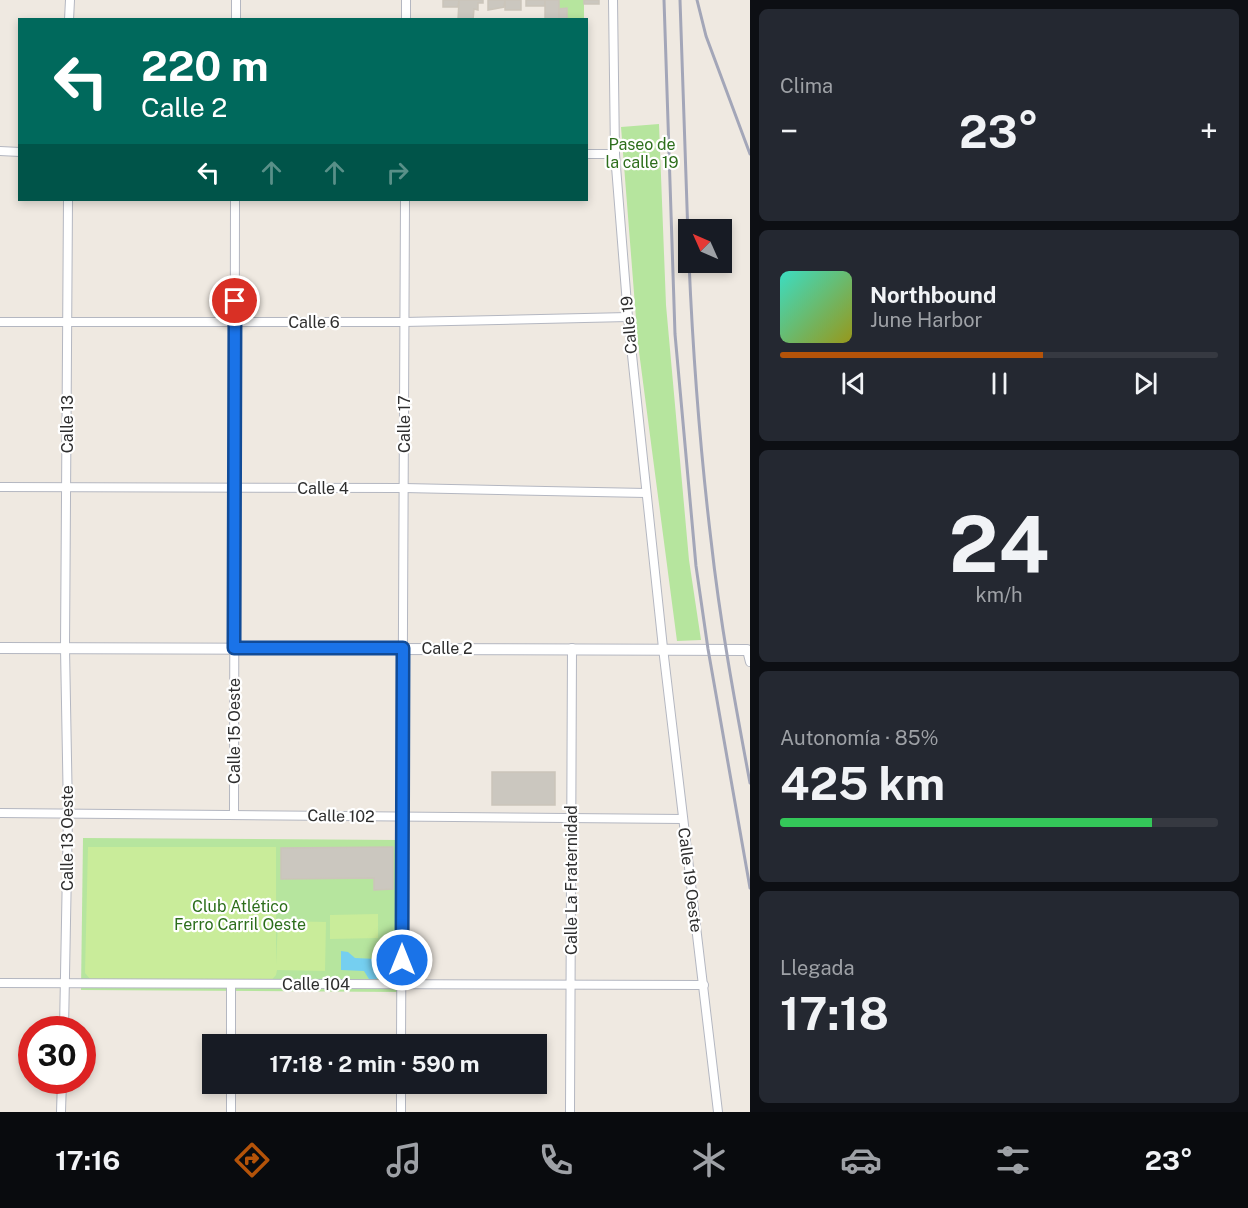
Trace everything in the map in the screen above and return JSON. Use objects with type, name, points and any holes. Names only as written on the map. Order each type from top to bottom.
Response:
[{"type":"street","points":[[69,18],[70,0]]},
{"type":"street","points":[[236,0],[236,18]]},
{"type":"street","points":[[406,0],[406,18]]},
{"type":"street","name":"Calle 19","points":[[613,0],[615,154],[628,317],[663,648]]},
{"type":"street","points":[[0,152],[18,152]]},
{"type":"street","points":[[588,154],[615,154]]},
{"type":"street","name":"Calle 13","points":[[65,648],[68,201]]},
{"type":"street","name":"Calle 15 Oeste","points":[[234,815],[235,201]]},
{"type":"street","name":"Calle 17","points":[[401,1034],[405,201]]},
{"type":"street","name":"Calle 6","points":[[0,322],[404,322],[628,317]]},
{"type":"street","name":"Calle 4","points":[[0,487],[404,488],[646,493]]},
{"type":"street","name":"Calle 2","points":[[0,648],[748,650]]},
{"type":"street","name":"Calle 13 Oeste","points":[[64,1016],[68,814],[65,648]]},
{"type":"street","name":"Calle La Fraternidad","points":[[570,1112],[572,648]]},
{"type":"street","name":"Calle 19 Oeste","points":[[663,648],[718,1112]]},
{"type":"street","points":[[748,650],[750,662]]},
{"type":"street","name":"Calle 102","points":[[0,813],[683,819]]},
{"type":"street","name":"Calle 104","points":[[0,983],[704,985]]},
{"type":"street","points":[[231,984],[231,1034]]},
{"type":"street","points":[[61,1112],[62,1094]]},
{"type":"street","points":[[231,1094],[231,1112]]},
{"type":"street","points":[[401,1094],[401,1112]]},
{"type":"green space","points":[[559,0],[584,0],[584,18],[567,18],[567,9],[559,9]]},
{"type":"green space","name":"Paseo de la calle 19","points":[[659,124],[666,305],[689,560],[701,640],[677,641],[638,344],[621,127]]},
{"type":"green space","name":"Club Atlético Ferro Carril Oeste","points":[[83,838],[399,840],[397,992],[81,990]]},
{"type":"green space","points":[[88,847],[276,847],[276,965],[278,921],[326,922],[325,971],[277,970],[276,975],[266,986],[95,985],[85,973]]},
{"type":"green space","points":[[378,914],[378,938],[330,939],[330,915]]},
{"type":"water","points":[[341,951],[348,952],[355,958],[377,959],[377,979],[369,979],[364,971],[341,970]]},
{"type":"building","points":[[443,0],[459,0],[458,7],[443,7]]},
{"type":"building","points":[[459,0],[483,0],[483,3],[478,3],[478,10],[474,9],[473,18],[458,18]]},
{"type":"building","points":[[488,0],[505,0],[504,7],[488,10]]},
{"type":"building","points":[[505,0],[521,0],[521,10],[505,10]]},
{"type":"building","points":[[526,0],[545,0],[545,6],[526,6]]},
{"type":"building","points":[[545,0],[559,0],[559,18],[545,18]]},
{"type":"building","points":[[584,0],[599,0],[599,4],[584,4]]},
{"type":"building","points":[[567,8],[567,18],[559,18],[559,9]]},
{"type":"building","points":[[492,772],[555,772],[555,805],[492,805]]},
{"type":"building","points":[[393,847],[393,889],[374,890],[374,878],[281,879],[281,848]]},
{"type":"railway","points":[[664,0],[675,334],[696,566],[708,649],[750,888]]},
{"type":"railway","points":[[680,0],[687,219]]},
{"type":"railway","points":[[697,0],[706,36],[750,154]]},
{"type":"railway","points":[[690,273],[697,401],[711,540],[723,632],[750,783]]},
{"type":"route","points":[[235,301],[234,648],[403,648],[402,960]]}]
